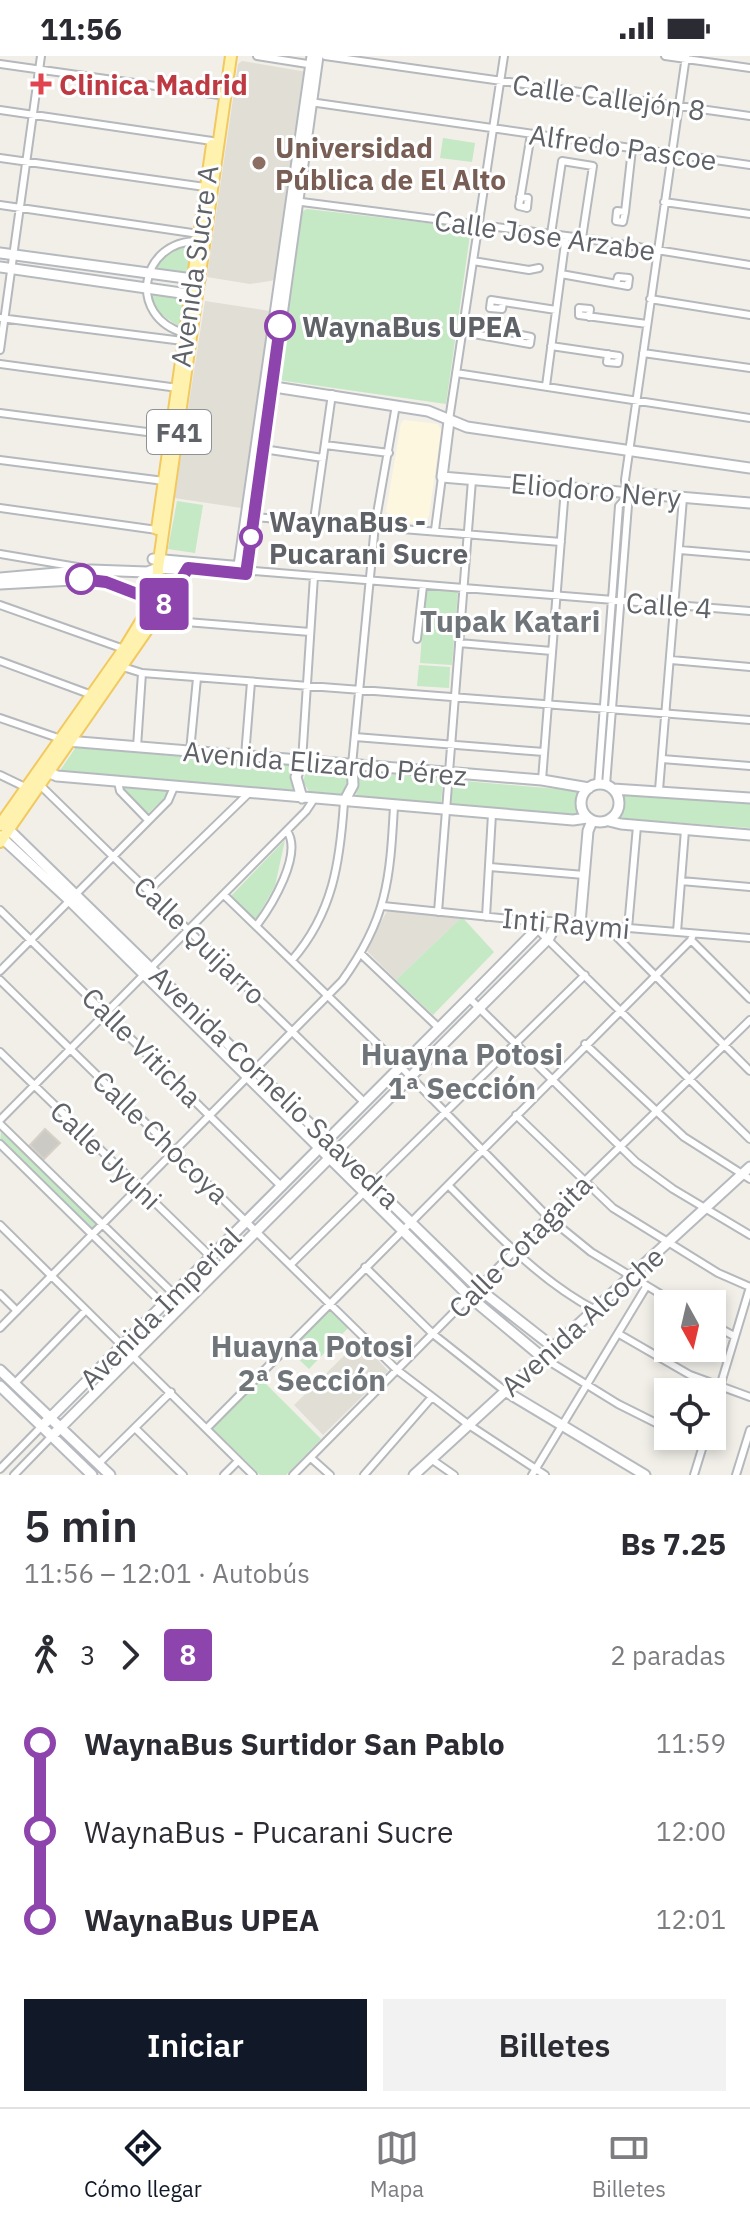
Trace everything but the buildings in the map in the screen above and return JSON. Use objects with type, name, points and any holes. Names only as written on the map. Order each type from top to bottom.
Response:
[{"type":"main road","name":"Avenida Sucre A","points":[[196,280],[198,238],[224,56]]},
{"type":"main road","name":"Avenida Sucre A","points":[[155,565],[231,56]]},
{"type":"main road","name":"Avenida Sucre A","points":[[155,565],[170,435],[181,389],[179,336],[194,294]]},
{"type":"main road","name":"F41","points":[[151,615],[156,602],[155,565]]},
{"type":"main road","points":[[66,740],[92,695],[151,615]]},
{"type":"main road","points":[[1,839],[3,825],[123,667],[151,615]]},
{"type":"street","points":[[0,350],[2,318],[41,56]]},
{"type":"street","points":[[245,570],[315,60],[257,56]]},
{"type":"street","name":"Calle Callejón 8","points":[[325,56],[750,116]]},
{"type":"street","points":[[435,530],[504,56]]},
{"type":"street","points":[[665,56],[750,68]]},
{"type":"street","points":[[580,924],[590,819],[581,805],[601,787],[612,710],[628,505],[625,496],[629,451],[685,58]]},
{"type":"street","points":[[0,64],[219,95]]},
{"type":"street","name":"Alfredo Pascoe","points":[[309,102],[750,165]]},
{"type":"street","points":[[0,110],[212,141]]},
{"type":"street","points":[[520,197],[531,134]]},
{"type":"street","points":[[625,212],[632,149]]},
{"type":"street","points":[[0,158],[205,187]]},
{"type":"street","points":[[551,234],[562,161],[593,166],[582,238]]},
{"type":"street","name":"Calle Jose Arzabe","points":[[295,201],[582,238],[750,265]]},
{"type":"street","points":[[664,202],[750,214]]},
{"type":"street","points":[[0,205],[198,238]]},
{"type":"street","points":[[546,386],[566,236]]},
{"type":"street","points":[[179,336],[156,316],[147,288],[149,273],[167,249],[198,238]]},
{"type":"street","points":[[0,253],[196,280]]},
{"type":"street","points":[[473,261],[529,270],[539,268]]},
{"type":"street","points":[[0,267],[194,294]]},
{"type":"street","points":[[561,274],[616,284]]},
{"type":"street","points":[[650,299],[750,315]]},
{"type":"street","points":[[503,302],[556,310]]},
{"type":"street","points":[[589,317],[647,324]]},
{"type":"street","points":[[2,318],[179,336]]},
{"type":"street","points":[[462,332],[520,342]]},
{"type":"street","points":[[551,346],[608,354]]},
{"type":"street","points":[[643,353],[750,368]]},
{"type":"street","points":[[0,364],[181,389]]},
{"type":"street","points":[[456,373],[750,418]]},
{"type":"street","points":[[245,570],[263,449],[268,386]]},
{"type":"street","name":"Eliodoro Nery","points":[[268,386],[428,411],[467,427],[750,468]]},
{"type":"street","points":[[314,520],[332,394]]},
{"type":"street","points":[[292,960],[314,931],[333,887],[339,860],[344,802],[353,785],[352,765],[375,525],[396,405]]},
{"type":"street","points":[[0,413],[170,435]]},
{"type":"street","points":[[325,445],[389,453]]},
{"type":"street","points":[[263,449],[323,458]]},
{"type":"street","points":[[0,460],[164,481]]},
{"type":"street","name":"Eliodoro Nery","points":[[442,477],[625,496],[750,503]]},
{"type":"street","points":[[438,912],[472,480]]},
{"type":"street","points":[[542,780],[565,488]]},
{"type":"street","points":[[625,496],[619,506],[602,709],[601,787],[619,806],[609,821],[750,835]]},
{"type":"street","points":[[659,790],[683,498]]},
{"type":"street","points":[[0,508],[157,530]]},
{"type":"street","points":[[253,517],[561,542]]},
{"type":"street","points":[[680,550],[750,556]]},
{"type":"street","points":[[0,554],[91,574],[156,602],[190,565]]},
{"type":"street","points":[[0,584],[155,565],[245,570]]},
{"type":"street","name":"Calle 4","points":[[245,570],[750,611]]},
{"type":"street","points":[[0,578],[91,574]]},
{"type":"street","points":[[302,798],[296,781],[302,761],[314,576]]},
{"type":"street","points":[[417,639],[423,586]]},
{"type":"street","points":[[0,605],[124,649]]},
{"type":"street","points":[[151,615],[310,632]]},
{"type":"street","points":[[459,643],[552,651]]},
{"type":"street","points":[[671,660],[750,667]]},
{"type":"street","points":[[0,661],[92,695]]},
{"type":"street","points":[[123,667],[142,673],[197,678],[750,720]]},
{"type":"street","points":[[137,747],[142,673]]},
{"type":"street","points":[[190,751],[197,678]]},
{"type":"street","points":[[245,756],[251,682]]},
{"type":"street","points":[[0,718],[66,740]]},
{"type":"street","points":[[355,737],[544,752]]},
{"type":"street","name":"Avenida Elizardo Pérez","points":[[66,740],[750,798]]},
{"type":"street","points":[[662,759],[750,766]]},
{"type":"street","name":"Avenida Elizardo Pérez","points":[[44,771],[174,787],[609,821]]},
{"type":"street","name":"Calle Quijarro","points":[[0,775],[33,784],[149,890],[365,1103]]},
{"type":"street","points":[[118,782],[120,791],[148,820]]},
{"type":"street","points":[[0,971],[168,801],[174,787]]},
{"type":"street","points":[[149,890],[249,793]]},
{"type":"street","points":[[184,1304],[0,1122],[287,831],[314,799]]},
{"type":"street","points":[[0,1328],[249,1079],[329,996],[361,954],[383,906],[391,864],[394,806]]},
{"type":"street","points":[[486,917],[492,814]]},
{"type":"street","name":"Avenida Cornelio Saavedra","points":[[3,825],[149,971],[329,1139],[479,1289],[553,1347]]},
{"type":"street","points":[[628,928],[637,826]]},
{"type":"street","points":[[677,932],[685,830]]},
{"type":"street","points":[[257,925],[282,884],[292,844],[287,831]]},
{"type":"street","name":"Avenida Cornelio Saavedra","points":[[1,839],[72,896]]},
{"type":"street","points":[[490,867],[584,875]]},
{"type":"street","points":[[681,881],[750,887]]},
{"type":"street","points":[[224,895],[400,1066],[548,1217],[575,1241],[654,1291]]},
{"type":"street","name":"Inti Raymi","points":[[383,906],[538,925],[580,924],[677,932],[692,937],[750,938]]},
{"type":"street","name":"Calle Viticha","points":[[0,910],[31,937],[282,1187]]},
{"type":"street","name":"Avenida Imperial","points":[[14,1475],[549,938],[557,923]]},
{"type":"street","points":[[538,925],[750,1139]]},
{"type":"street","name":"Avenida Imperial","points":[[2,1464],[212,1258],[538,925]]},
{"type":"street","points":[[611,927],[613,933],[750,1071]]},
{"type":"street","points":[[207,1428],[692,937],[750,999]]},
{"type":"street","points":[[361,954],[439,1028]]},
{"type":"street","name":"Avenida Cornelio Saavedra","points":[[149,971],[249,1079],[470,1297],[542,1357]]},
{"type":"street","points":[[290,1265],[585,975]]},
{"type":"street","name":"Calle Chocoya","points":[[0,980],[397,1370],[534,1472],[545,1475]]},
{"type":"street","points":[[469,998],[619,1148],[673,1189],[750,1235]]},
{"type":"street","name":"Calle Cotagaita","points":[[293,1475],[548,1217],[750,1020]]},
{"type":"street","points":[[585,1044],[684,1137],[745,1177]]},
{"type":"street","name":"Calle Uyuni","points":[[0,1052],[212,1258]]},
{"type":"street","points":[[516,1115],[613,1208],[718,1273],[750,1287],[722,1378]]},
{"type":"street","points":[[0,1144],[173,1314]]},
{"type":"street","name":"Avenida Alcoche","points":[[414,1475],[668,1242],[745,1177],[750,1167]]},
{"type":"street","points":[[448,1185],[515,1252],[570,1297],[595,1310]]},
{"type":"street","points":[[0,1225],[253,1475]]},
{"type":"street","points":[[365,1267],[433,1334],[505,1391],[645,1475]]},
{"type":"street","points":[[534,1472],[646,1287]]},
{"type":"street","points":[[0,1294],[17,1311]]},
{"type":"street","points":[[14,1384],[85,1311]]},
{"type":"street","points":[[726,1332],[734,1336]]},
{"type":"street","points":[[619,1334],[673,1367],[698,1378]]},
{"type":"street","points":[[542,1357],[654,1421]]},
{"type":"street","points":[[0,1370],[49,1418],[56,1432],[89,1474]]},
{"type":"street","points":[[0,1386],[42,1426],[56,1432],[110,1475]]},
{"type":"street","points":[[726,1389],[750,1397]]},
{"type":"street","points":[[98,1464],[171,1392]]},
{"type":"street","points":[[364,1475],[432,1397]]},
{"type":"street","points":[[135,1428],[183,1475]]},
{"type":"street","points":[[736,1475],[750,1430]]},
{"type":"street","points":[[694,1475],[701,1450]]},
{"type":"street","points":[[311,1458],[330,1475]]},
{"type":"street","points":[[431,1459],[454,1475]]},
{"type":"street","points":[[224,1475],[238,1461]]},
{"type":"shaded area","name":"Universidad Pública de El Alto","points":[[242,61],[307,72],[276,280],[250,284],[207,277],[238,64]]},
{"type":"shaded area","points":[[205,301],[270,311],[271,314],[241,508],[174,498]]},
{"type":"shaded area","points":[[404,420],[438,424],[441,430],[429,516],[424,524],[403,522],[386,512]]},
{"type":"shaded area","points":[[387,911],[462,917],[396,980],[368,952],[367,947]]},
{"type":"shaded area","points":[[360,1340],[388,1371],[323,1435],[294,1405]]},
{"type":"green space","points":[[443,138],[475,143],[472,162],[440,158]]},
{"type":"green space","points":[[307,209],[471,228],[446,404],[278,380],[301,212]]},
{"type":"green space","points":[[194,244],[190,274],[153,270],[171,251]]},
{"type":"green space","points":[[149,293],[186,298],[181,328],[159,313]]},
{"type":"green space","points":[[177,501],[203,505],[195,553],[168,549]]},
{"type":"green space","points":[[425,589],[458,591],[452,665],[420,663]]},
{"type":"green space","points":[[419,665],[450,667],[449,688],[417,686]]},
{"type":"green space","points":[[76,747],[297,766],[293,777],[295,793],[59,772]]},
{"type":"green space","points":[[313,767],[342,770],[348,776],[345,794],[339,797],[311,794],[303,782],[306,772]]},
{"type":"green space","points":[[359,771],[443,779],[441,804],[356,796]]},
{"type":"green space","points":[[453,780],[581,791],[576,801],[580,817],[451,806]]},
{"type":"green space","points":[[119,787],[169,790],[170,793],[147,814]]},
{"type":"green space","points":[[620,791],[750,801],[750,828],[618,818],[625,803]]},
{"type":"green space","points":[[285,840],[275,886],[255,921],[229,898]]},
{"type":"green space","points":[[462,917],[494,952],[433,1015],[396,980]]},
{"type":"green space","points":[[1,1132],[98,1225],[92,1230],[0,1141]]},
{"type":"green space","points":[[329,1310],[348,1328],[309,1369],[290,1351]]},
{"type":"green space","points":[[260,1378],[321,1439],[286,1475],[260,1475],[212,1428]]},
{"type":"bus line","name":"8","points":[[81,579],[106,582],[166,605],[188,568],[246,574],[280,326]]},
{"type":"place","name":"Clinica Madrid","points":[[41,84]]},
{"type":"place","name":"Universidad Pública de El Alto","points":[[259,163]]},
{"type":"place","name":"WaynaBus UPEA","points":[[280,326]]},
{"type":"place","name":"WaynaBus - Pucarani Sucre","points":[[251,537]]},
{"type":"district","name":"Tupak Katari","points":[[510,620]]},
{"type":"district","name":"Huayna Potosi 1ª Sección","points":[[462,1070]]},
{"type":"district","name":"Huayna Potosi 2ª Sección","points":[[312,1362]]}]
